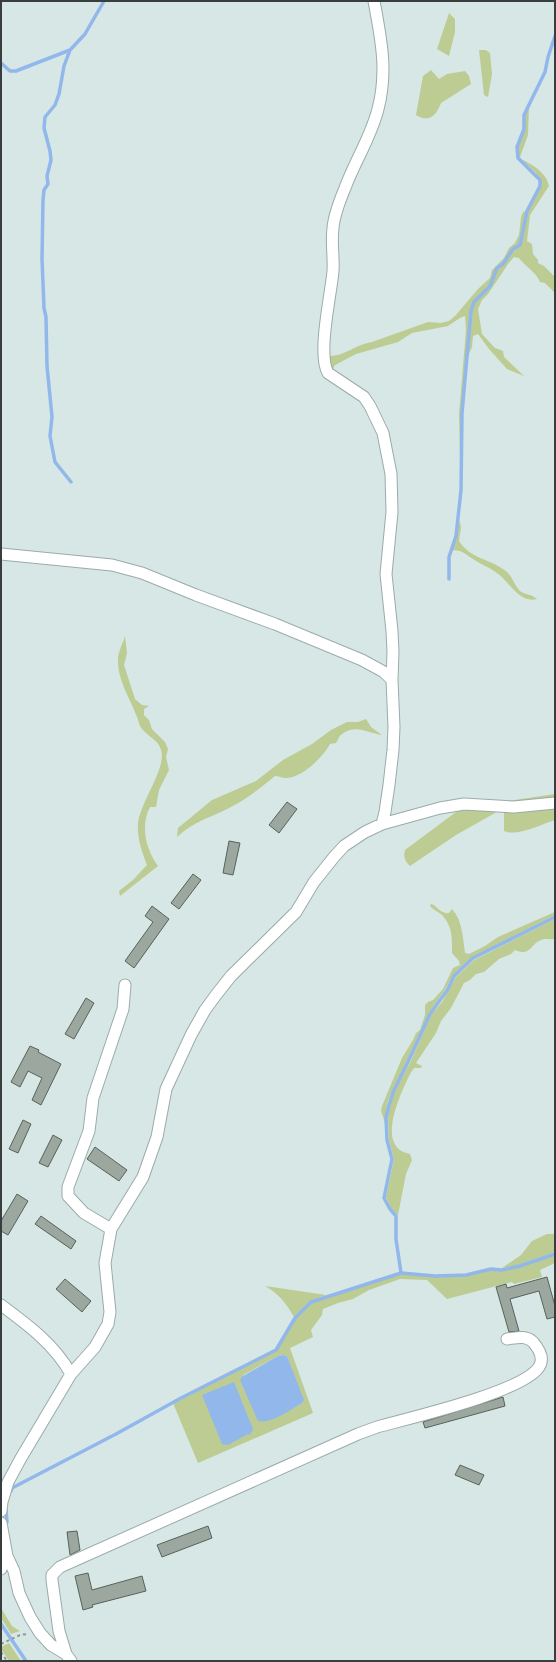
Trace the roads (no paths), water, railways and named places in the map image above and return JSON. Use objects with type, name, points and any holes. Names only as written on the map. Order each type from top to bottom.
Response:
[{"type":"street","points":[[374,1],[383,49],[382,89],[378,110],[345,188],[333,228],[333,270],[325,338],[324,361],[325,368],[328,373],[364,397],[383,433],[388,453],[392,495],[386,574],[393,638],[392,680],[394,727],[393,750],[385,812],[382,824]]},
{"type":"street","points":[[1,554],[112,565],[142,573],[196,596],[275,624],[362,660],[384,672],[392,680]]},
{"type":"street","points":[[1,1511],[8,1482],[71,1374],[96,1347],[108,1324],[110,1312],[105,1263],[111,1229],[143,1177],[157,1138],[166,1089],[191,1035],[205,1010],[231,976],[296,912],[321,873],[344,846],[365,832],[382,824],[440,808],[464,804],[514,808],[555,803]]},
{"type":"street","points":[[111,1229],[84,1213],[68,1196],[68,1187],[89,1131],[93,1098],[123,1009],[125,985]]},
{"type":"street","points":[[1,1305],[38,1334],[62,1358],[71,1374]]},
{"type":"street","points":[[69,1657],[60,1631],[52,1580],[52,1575],[60,1567],[358,1434],[498,1392],[518,1382],[537,1369],[540,1365],[540,1350],[531,1340],[523,1337],[507,1339]]},
{"type":"street","points":[[1,1523],[7,1556],[14,1571],[19,1593],[30,1617],[40,1633],[51,1645],[69,1657]]},
{"type":"street","points":[[1,1569],[7,1556]]},
{"type":"water","points":[[278,1356],[287,1356],[304,1400],[301,1404],[275,1419],[258,1421],[240,1380],[243,1376]]},
{"type":"water","points":[[234,1382],[253,1429],[250,1435],[248,1434],[228,1445],[222,1444],[202,1395]]},
{"type":"waterway","points":[[1,63],[10,71],[16,71],[70,50],[85,34],[104,1]]},
{"type":"waterway","points":[[449,579],[449,557],[456,536],[461,490],[462,413],[471,311],[474,302],[490,286],[497,268],[503,264],[513,249],[520,245],[527,211],[540,186],[540,180],[518,158],[517,147],[524,129],[524,115],[545,72],[555,36]]},
{"type":"waterway","points":[[70,50],[64,66],[59,94],[55,105],[45,117],[44,128],[51,160],[47,176],[48,184],[44,190],[43,200],[42,259],[44,308],[46,317],[47,366],[52,417],[50,436],[55,462],[71,482]]},
{"type":"waterway","points":[[401,1273],[396,1239],[396,1216],[384,1198],[392,1159],[387,1140],[386,1118],[394,1090],[430,1014],[448,989],[454,976],[473,958],[555,917]]},
{"type":"waterway","points":[[11,1491],[12,1488],[116,1434],[181,1398],[276,1350],[295,1318],[311,1302],[401,1273],[435,1276],[466,1275],[491,1269],[502,1270],[520,1266],[555,1254]]},
{"type":"waterway","points":[[6,1510],[7,1522]]},
{"type":"waterway","points":[[1,1624],[26,1661]]}]
